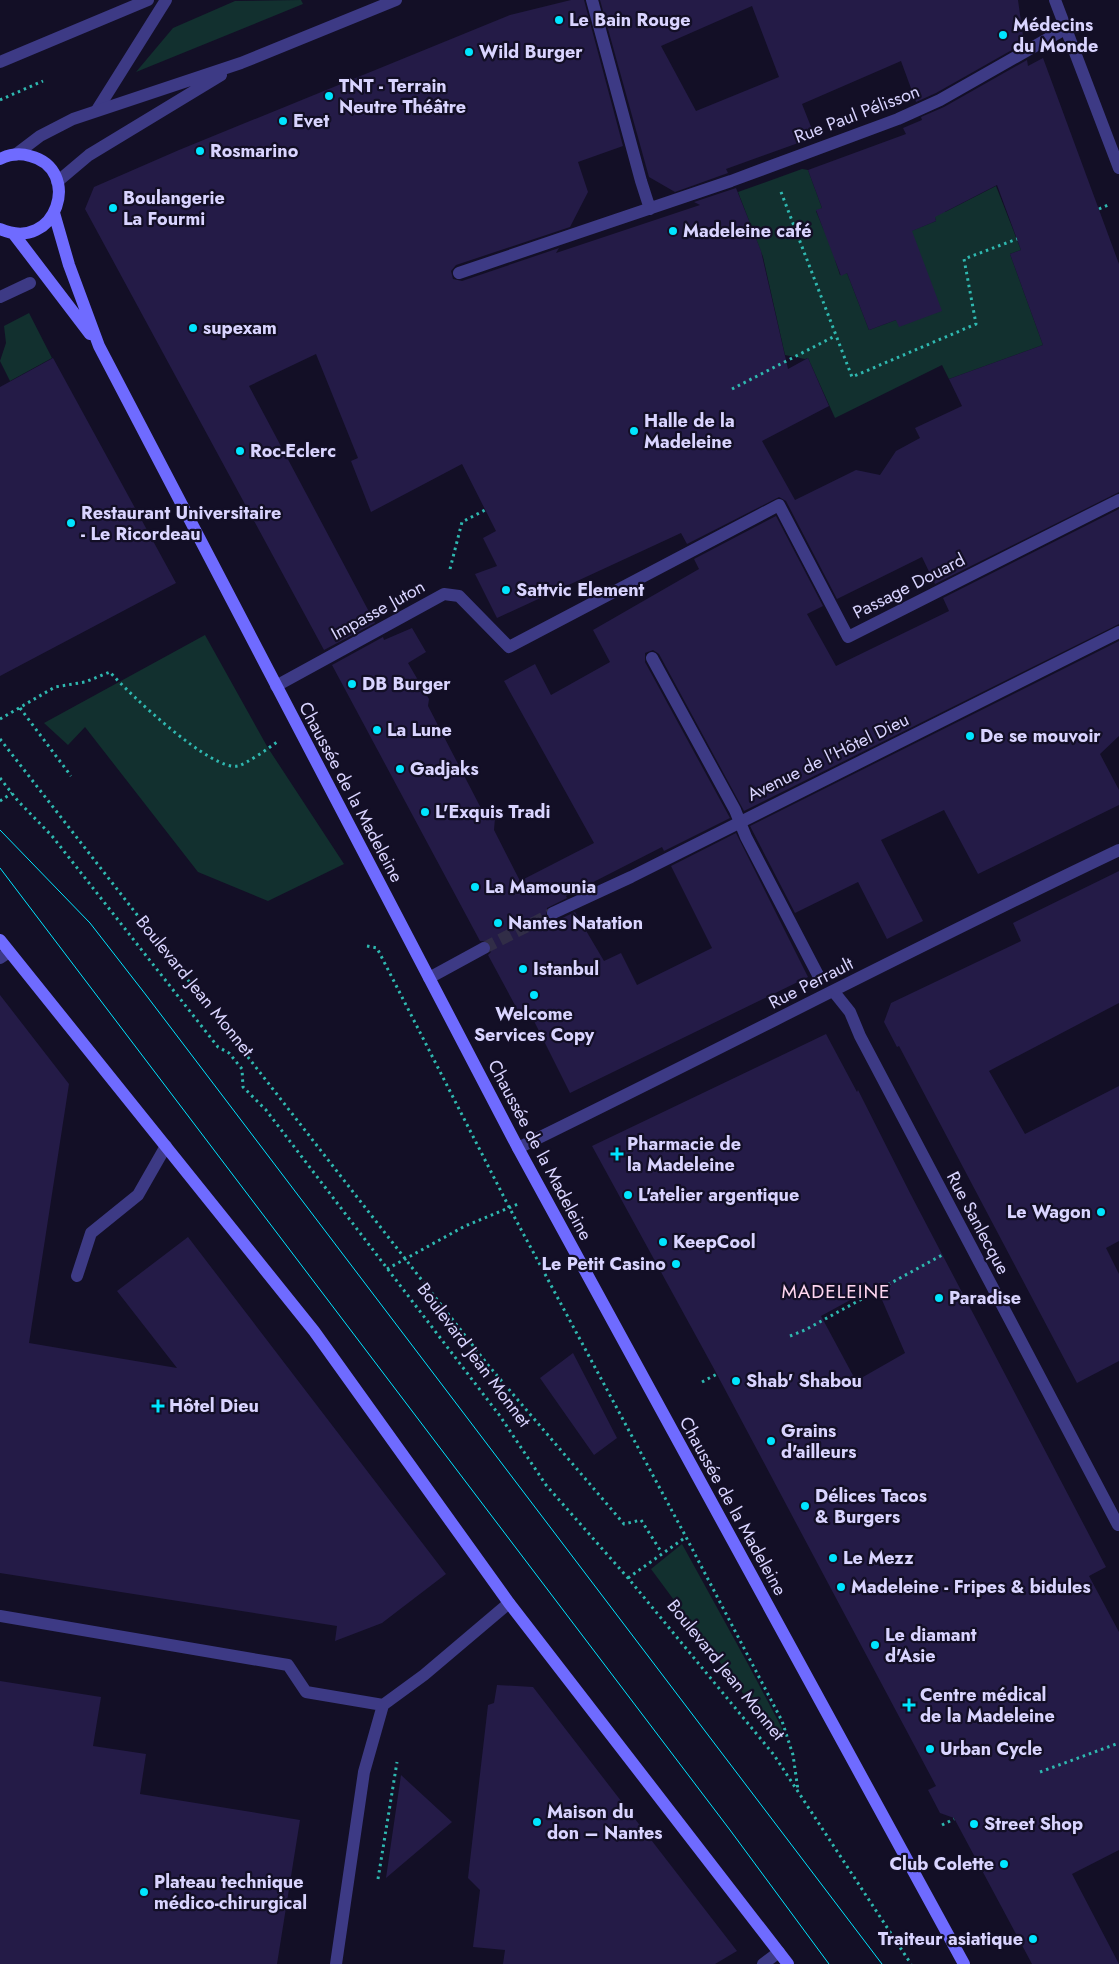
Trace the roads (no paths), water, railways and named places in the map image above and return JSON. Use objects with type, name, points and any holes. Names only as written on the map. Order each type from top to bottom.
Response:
[{"type":"main road","points":[[0,159],[15,154],[38,159],[52,171],[58,182],[58,201],[54,213],[46,223],[37,230],[25,233],[3,230]]},
{"type":"main road","name":"Chaussée de la Madeleine","points":[[54,213],[69,265],[99,346],[518,1148],[964,1964]]},
{"type":"main road","name":"Chaussée de la Madeleine","points":[[3,230],[99,346]]},
{"type":"main road","points":[[0,940],[4,955],[166,1146],[314,1331],[509,1603],[788,1964]]},
{"type":"street","points":[[0,62],[148,0]]},
{"type":"street","points":[[97,110],[166,0]]},
{"type":"street","points":[[15,154],[40,136],[73,119],[241,63],[396,0]]},
{"type":"street","points":[[592,0],[640,180],[650,208]]},
{"type":"street","points":[[1055,0],[1119,168]]},
{"type":"street","name":"Rue Paul Pélisson","points":[[459,273],[771,166],[858,134],[940,100],[1065,29]]},
{"type":"street","points":[[58,182],[89,154],[241,63]]},
{"type":"street","points":[[0,297],[30,283]]},
{"type":"street","name":"Passage Douard","points":[[779,505],[848,637],[1119,500]]},
{"type":"street","name":"Impasse Juton","points":[[276,686],[444,594],[459,596],[509,647],[779,505]]},
{"type":"street","name":"Avenue de l'Hôtel Dieu","points":[[553,913],[631,877],[1119,632]]},
{"type":"street","points":[[652,658],[740,821],[746,837],[818,975]]},
{"type":"street","name":"Rue Perrault","points":[[518,1148],[834,992],[965,924],[1119,850]]},
{"type":"street","points":[[429,978],[484,948]]},
{"type":"street","name":"Rue Sanlecque","points":[[834,992],[850,1012],[860,1036],[1118,1525]]},
{"type":"street","points":[[77,1276],[91,1233],[138,1195],[166,1146]]},
{"type":"street","points":[[336,1964],[364,1772],[383,1705],[424,1675],[509,1603]]},
{"type":"street","points":[[0,1616],[288,1665],[306,1692],[383,1705]]},
{"type":"street","points":[[763,1964],[779,1952]]},
{"type":"tunnel","points":[[484,948],[553,913]]},
{"type":"tram line","points":[[0,830],[90,923],[882,1964]]},
{"type":"tram line","points":[[0,868],[730,1830],[829,1964]]},
{"type":"place","name":"Le Bain Rouge","points":[[559,20]]},
{"type":"place","name":"Médecins du Monde","points":[[1003,35]]},
{"type":"place","name":"Wild Burger","points":[[469,52]]},
{"type":"place","name":"TNT - Terrain Neutre Théâtre","points":[[329,96]]},
{"type":"place","name":"Evet","points":[[283,121]]},
{"type":"place","name":"Rosmarino","points":[[200,151]]},
{"type":"place","name":"Boulangerie La Fourmi","points":[[113,208]]},
{"type":"place","name":"Madeleine café","points":[[673,231]]},
{"type":"place","name":"supexam","points":[[193,328]]},
{"type":"place","name":"Halle de la Madeleine","points":[[634,431]]},
{"type":"place","name":"Roc-Eclerc","points":[[240,451]]},
{"type":"place","name":"Restaurant Universitaire - Le Ricordeau","points":[[71,523]]},
{"type":"place","name":"Sattvic Element","points":[[506,590]]},
{"type":"place","name":"DB Burger","points":[[352,684]]},
{"type":"place","name":"La Lune","points":[[377,730]]},
{"type":"place","name":"De se mouvoir","points":[[970,736]]},
{"type":"place","name":"Gadjaks","points":[[400,769]]},
{"type":"place","name":"L'Exquis Tradi","points":[[425,812]]},
{"type":"place","name":"La Mamounia","points":[[475,887]]},
{"type":"place","name":"Nantes Natation","points":[[498,923]]},
{"type":"place","name":"Istanbul","points":[[523,969]]},
{"type":"place","name":"Welcome Services Copy","points":[[534,995]]},
{"type":"place","name":"Pharmacie de la Madeleine","points":[[617,1154]]},
{"type":"place","name":"L'atelier argentique","points":[[628,1195]]},
{"type":"place","name":"Le Wagon","points":[[1101,1212]]},
{"type":"place","name":"KeepCool","points":[[663,1242]]},
{"type":"place","name":"Le Petit Casino","points":[[676,1264]]},
{"type":"place","name":"Paradise","points":[[939,1298]]},
{"type":"place","name":"Shab' Shabou","points":[[736,1381]]},
{"type":"place","name":"Hôtel Dieu","points":[[158,1406]]},
{"type":"place","name":"Grains d'ailleurs","points":[[771,1441]]},
{"type":"place","name":"Délices Tacos & Burgers","points":[[805,1506]]},
{"type":"place","name":"Le Mezz","points":[[833,1558]]},
{"type":"place","name":"Madeleine - Fripes & bidules","points":[[841,1587]]},
{"type":"place","name":"Le diamant d'Asie","points":[[875,1645]]},
{"type":"place","name":"Centre médical de la Madeleine","points":[[909,1705]]},
{"type":"place","name":"Urban Cycle","points":[[930,1749]]},
{"type":"place","name":"Maison du don – Nantes","points":[[537,1822]]},
{"type":"place","name":"Street Shop","points":[[974,1824]]},
{"type":"place","name":"Club Colette","points":[[1004,1864]]},
{"type":"place","name":"Plateau technique médico-chirurgical","points":[[144,1892]]},
{"type":"place","name":"Traiteur asiatique","points":[[1033,1939]]},
{"type":"district","name":"MADELEINE","points":[[836,1291]]}]
